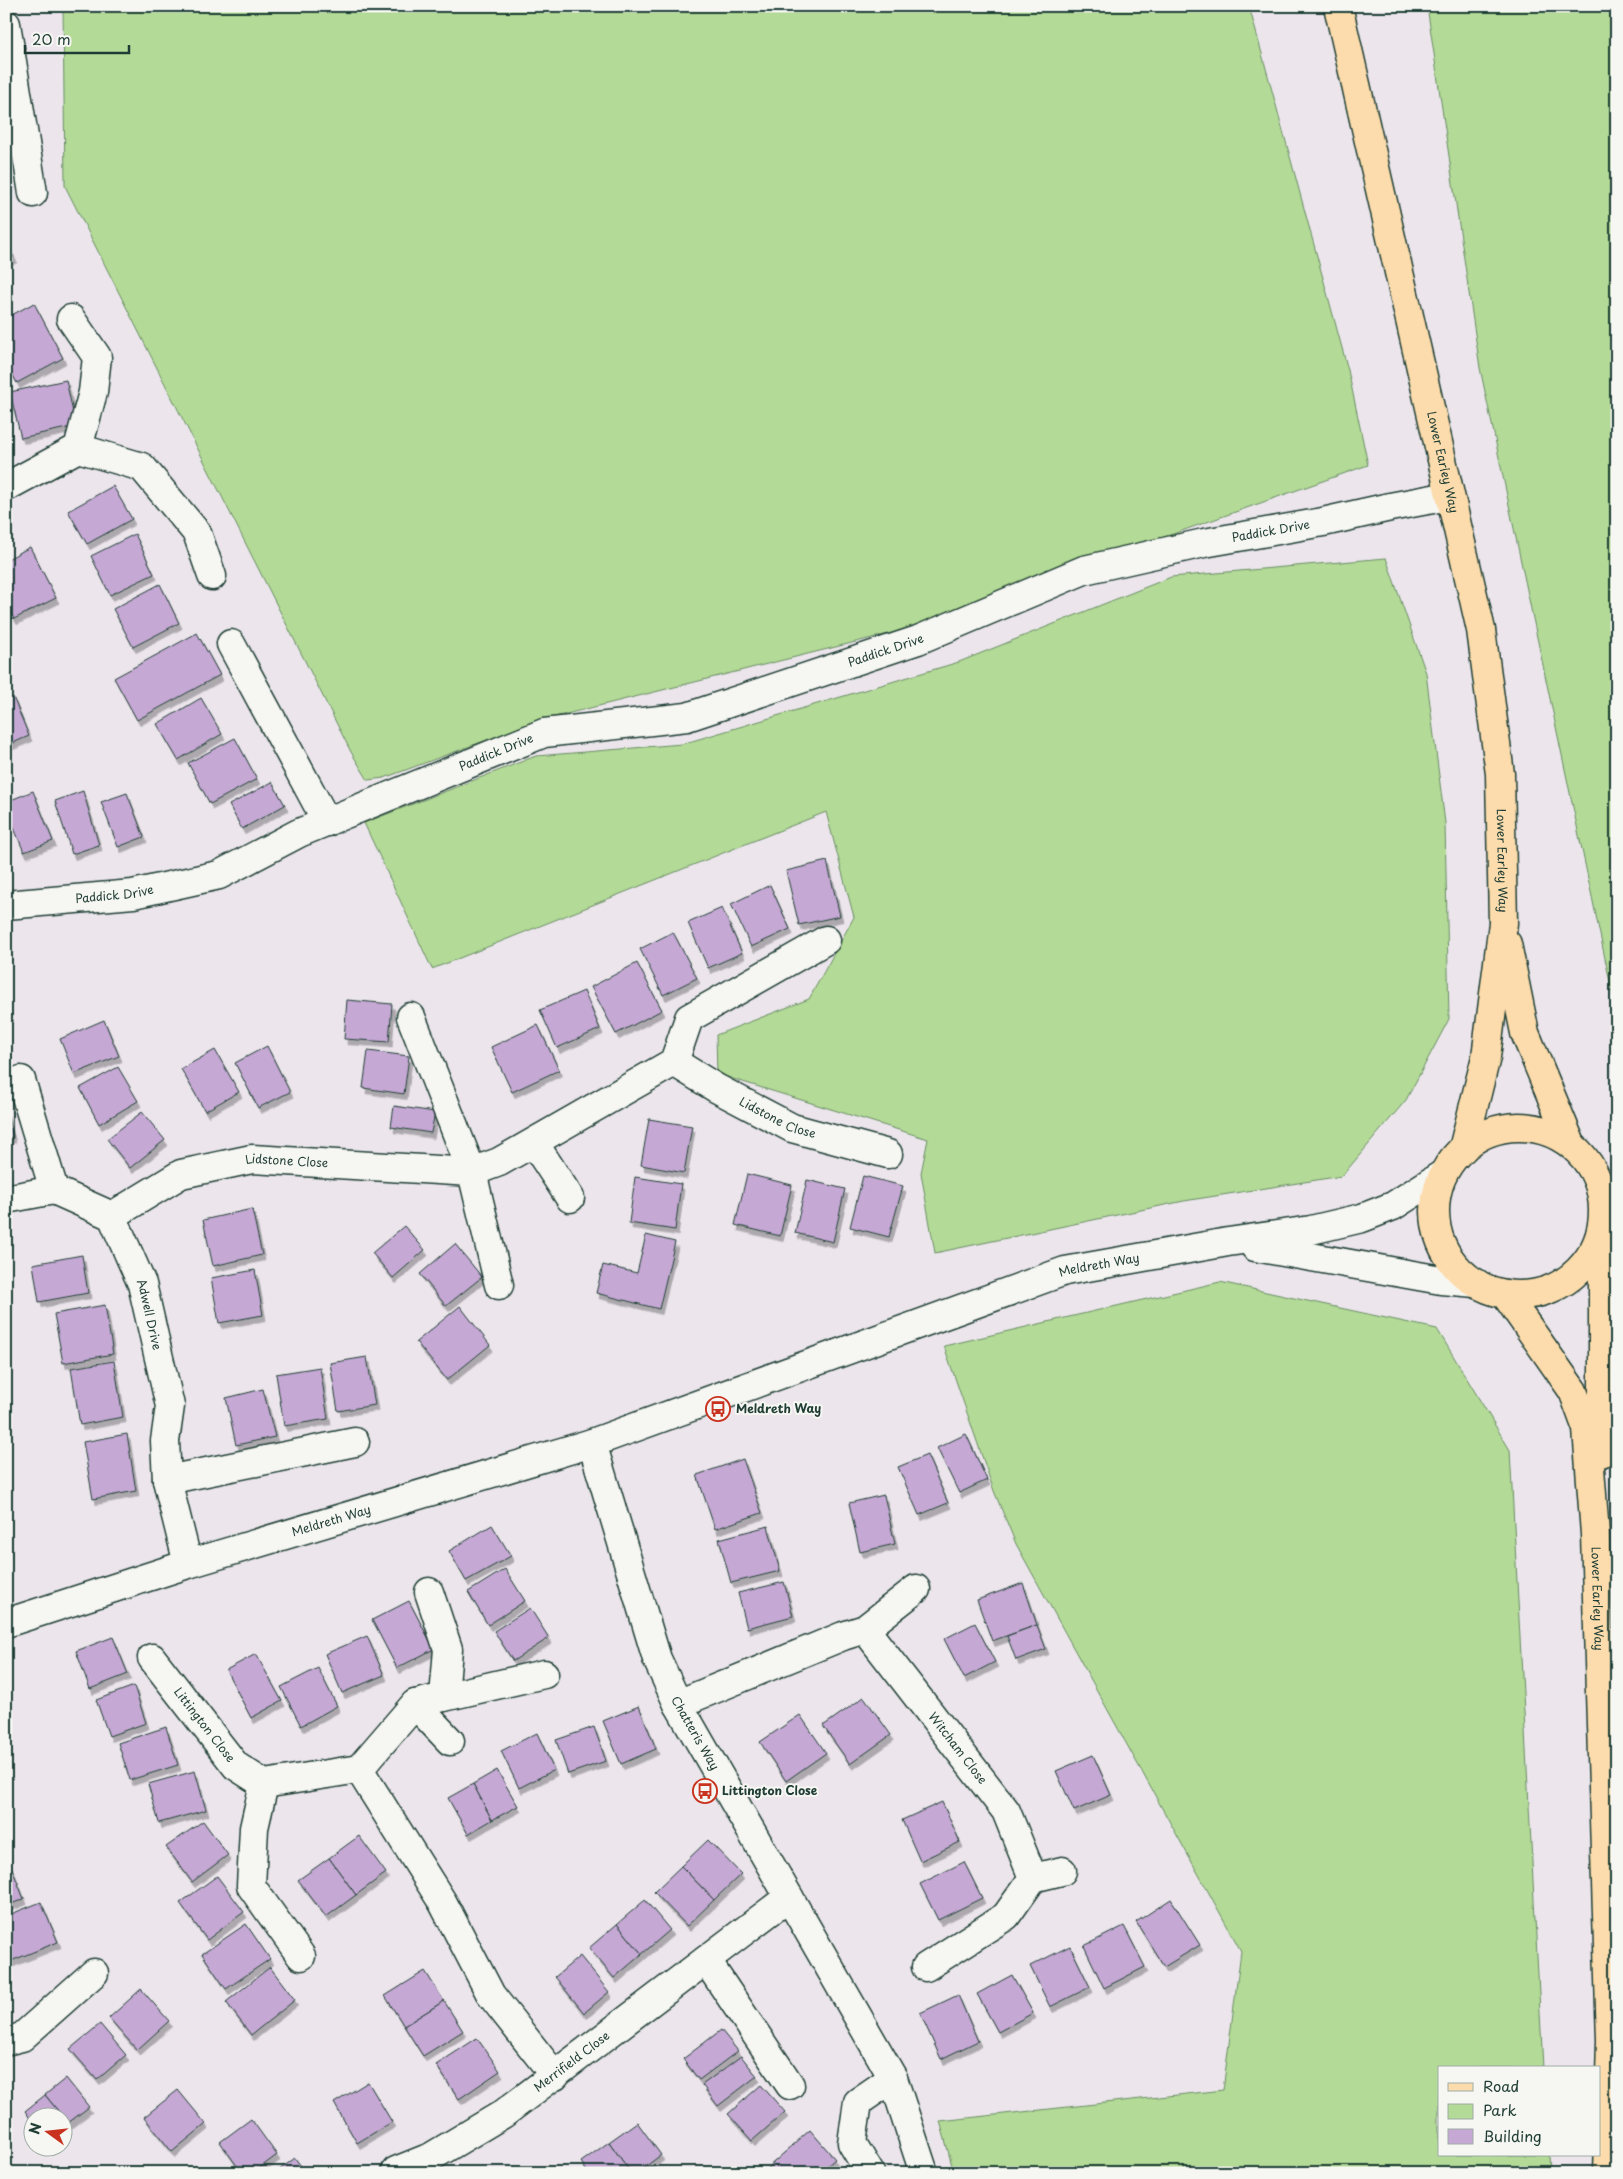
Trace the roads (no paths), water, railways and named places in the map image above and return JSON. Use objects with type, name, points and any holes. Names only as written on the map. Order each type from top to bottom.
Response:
[{"type":"main road","name":"Lower Earley Way","points":[[1338,6],[1481,630],[1500,774],[1503,923],[1486,1057],[1463,1148]]},
{"type":"main road","name":"Lower Earley Way","points":[[1503,923],[1525,1033],[1571,1144]]},
{"type":"main road","points":[[1531,1127],[1556,1135],[1571,1144],[1592,1168],[1602,1195],[1603,1222],[1596,1245],[1581,1269],[1554,1288],[1519,1295],[1505,1294],[1476,1283],[1454,1265],[1441,1242],[1436,1203],[1443,1174],[1463,1148],[1477,1138],[1502,1128],[1531,1127]]},
{"type":"main road","name":"Lower Earley Way","points":[[1596,1534],[1603,1423],[1603,1222]]},
{"type":"main road","name":"Lower Earley Way","points":[[1505,1294],[1573,1391],[1587,1429],[1596,1534],[1611,2041],[1607,2173]]},
{"type":"street","points":[[6,24],[33,194]]},
{"type":"street","points":[[71,319],[96,357],[93,392],[78,448]]},
{"type":"street","points":[[6,487],[78,448],[142,467],[197,533],[212,576]]},
{"type":"street","name":"Paddick Drive","points":[[6,905],[133,894],[219,875],[299,832],[544,732],[687,717],[918,640],[1084,570],[1204,543],[1322,522],[1449,496]]},
{"type":"street","points":[[231,644],[327,822]]},
{"type":"street","points":[[674,1062],[689,1018],[826,940]]},
{"type":"street","points":[[411,1017],[472,1172],[499,1285]]},
{"type":"street","name":"Lidstone Close","points":[[112,1216],[181,1174],[252,1159],[472,1172],[499,1162],[674,1062],[716,1088],[792,1128],[888,1154]]},
{"type":"street","points":[[21,1080],[54,1190]]},
{"type":"street","points":[[534,1142],[570,1198]]},
{"type":"street","name":"Meldreth Way","points":[[6,1623],[188,1564],[592,1443],[1065,1271],[1228,1242],[1311,1230],[1362,1218],[1393,1206],[1443,1174]]},
{"type":"street","points":[[6,1199],[54,1190],[112,1216]]},
{"type":"street","name":"Adwell Drive","points":[[112,1216],[142,1284],[170,1406],[164,1440],[167,1480],[188,1564]]},
{"type":"street","name":"Meldreth Way","points":[[1228,1242],[1441,1280],[1476,1283]]},
{"type":"street","points":[[167,1480],[355,1442]]},
{"type":"street","name":"Chatteris Way","points":[[592,1443],[657,1659],[678,1704],[893,2078],[924,2173]]},
{"type":"street","points":[[678,1704],[843,1636],[865,1629],[916,1589]]},
{"type":"street","points":[[429,1592],[448,1649],[444,1697]]},
{"type":"street","name":"Witcham Close","points":[[865,1629],[1006,1811],[1033,1878]]},
{"type":"street","name":"Littington Close","points":[[152,1658],[236,1766],[264,1784]]},
{"type":"street","points":[[301,1956],[251,1886],[254,1828],[264,1784],[359,1770],[415,1704],[544,1674]]},
{"type":"street","points":[[415,1704],[450,1741]]},
{"type":"street","points":[[359,1770],[443,1903],[491,1996],[555,2076]]},
{"type":"street","points":[[926,1967],[1006,1916],[1033,1878],[1062,1871]]},
{"type":"street","name":"Merrifield Close","points":[[396,2171],[434,2165],[555,2076],[789,1897]]},
{"type":"street","points":[[706,1960],[790,2086]]},
{"type":"street","points":[[6,2041],[22,2037],[94,1973]]},
{"type":"street","points":[[870,2173],[852,2142],[858,2102],[893,2078]]},
{"type":"place","name":"Meldreth Way","points":[[718,1409]]},
{"type":"place","name":"Littington Close","points":[[705,1791]]}]
